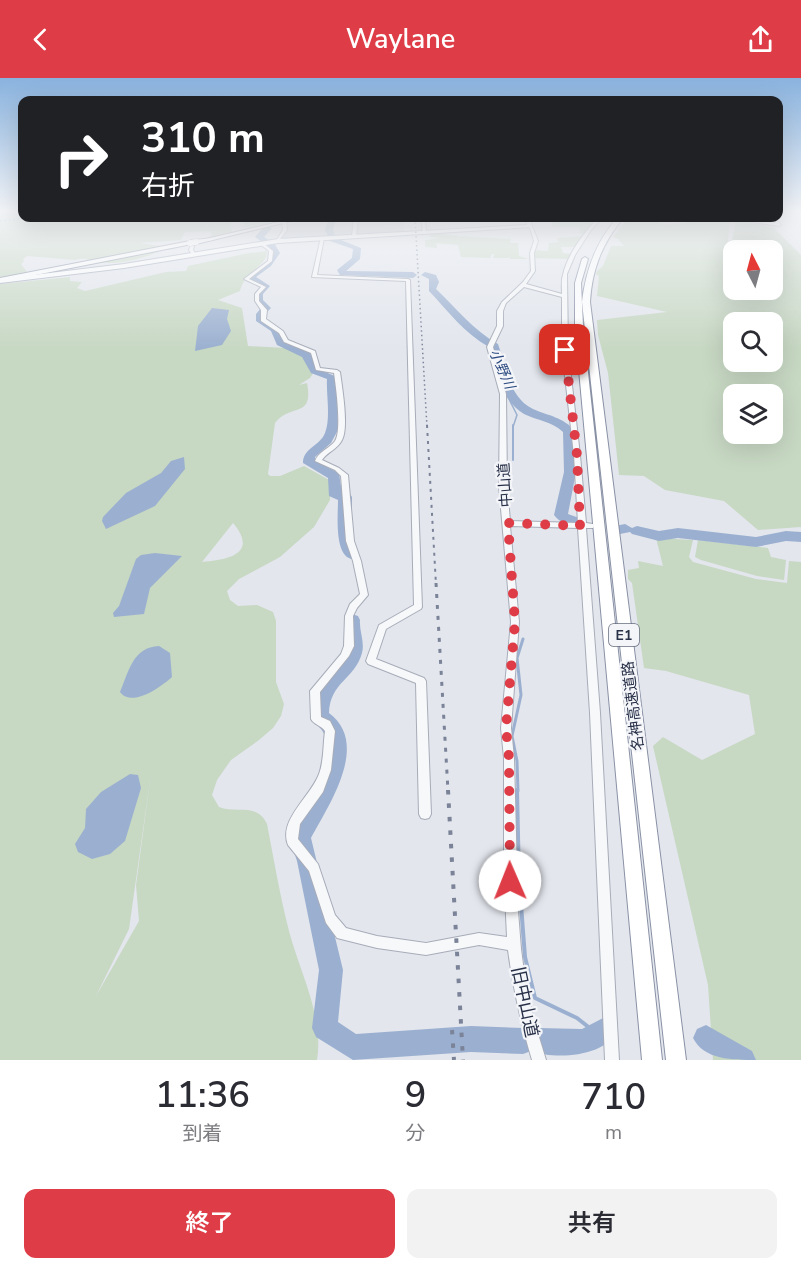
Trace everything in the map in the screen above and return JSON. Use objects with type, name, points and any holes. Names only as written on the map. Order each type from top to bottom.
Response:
[{"type":"highway","points":[[0,280],[116,258]]},
{"type":"highway","name":"名神高速道路","points":[[586,258],[578,283],[577,302],[652,1060]]},
{"type":"highway","name":"名神高速道路","points":[[594,258],[586,302],[676,1060]]},
{"type":"main road","points":[[0,280],[113,268],[177,258]]},
{"type":"street","points":[[270,258],[270,261],[246,279],[264,287],[257,294],[257,301],[264,309],[265,322],[281,332],[285,341],[313,352],[318,369],[337,372],[340,435],[333,446],[319,456],[318,461],[337,469],[344,475],[350,541],[364,595],[353,606],[349,616],[349,646],[344,656],[315,691],[316,719],[326,724],[330,731],[329,758],[319,788],[294,822],[292,841],[314,868],[330,919],[342,933],[377,942],[426,949],[479,939],[513,944]]},
{"type":"street","points":[[321,258],[314,276],[408,280],[418,607],[382,627],[370,661],[421,681],[425,814]]},
{"type":"street","name":"中山道","points":[[513,944],[509,758],[506,728],[515,622],[503,486],[502,394],[490,351],[500,326],[500,311],[504,302],[523,285],[533,271],[531,258]]},
{"type":"street","points":[[572,258],[566,274],[564,296],[565,350],[585,526],[612,1060]]},
{"type":"street","points":[[523,285],[564,296]]},
{"type":"street","points":[[508,523],[585,526]]},
{"type":"street","name":"旧中山道","points":[[513,944],[522,997],[539,1060]]},
{"type":"green space","points":[[0,258],[25,258],[21,264],[27,272],[0,278]]},
{"type":"green space","points":[[49,258],[142,258],[109,263]]},
{"type":"green space","points":[[226,258],[265,258],[246,278],[240,291],[218,300],[242,308],[248,346],[285,348],[307,354],[314,372],[310,378],[299,385],[307,383],[307,402],[304,406],[281,417],[275,423],[268,474],[280,476],[304,466],[331,481],[330,500],[314,527],[280,557],[239,579],[227,591],[230,600],[238,606],[257,605],[273,612],[276,621],[276,682],[284,704],[281,716],[273,728],[231,760],[217,780],[212,795],[219,807],[258,813],[267,824],[289,931],[314,1011],[317,1027],[317,1060],[0,1060],[0,284],[70,277],[70,281],[82,282],[77,288],[85,291],[166,272],[186,271],[188,266]],"holes":[[[233,523],[243,542],[237,553],[230,557],[202,562]],[[152,766],[136,885],[139,921],[96,996],[129,929]]]},
{"type":"green space","points":[[533,258],[569,258],[568,259]]},
{"type":"green space","points":[[606,258],[723,258],[723,300],[783,300],[783,258],[801,258],[801,527],[758,530],[724,501],[665,490],[644,476],[619,475],[608,373],[598,335],[597,320],[667,312],[597,296],[599,276],[596,274],[603,266]]},
{"type":"green space","points":[[656,538],[693,540],[689,557],[693,562],[756,579],[787,583],[789,561],[801,562],[801,1060],[713,1060],[708,985],[653,746],[663,737],[702,760],[755,734],[749,695],[666,671],[644,668],[632,583],[628,579],[628,570],[639,568],[638,561],[663,566]]},
{"type":"green space","points":[[698,540],[768,548],[771,557],[786,560],[784,580],[757,576],[701,560],[695,557]]},
{"type":"water","points":[[212,308],[229,310],[227,319],[231,331],[222,345],[195,351],[198,326]]},
{"type":"water","points":[[184,457],[185,469],[155,506],[106,529],[102,521],[103,517],[126,493],[161,473],[171,461]]},
{"type":"water","points":[[155,553],[182,556],[150,588],[144,614],[114,617],[113,613],[119,606],[136,559],[141,555]]},
{"type":"water","points":[[159,646],[170,653],[172,677],[161,686],[139,697],[125,696],[120,692],[133,661],[143,651]]},
{"type":"water","points":[[130,774],[138,775],[141,788],[125,841],[110,854],[92,859],[78,852],[75,844],[85,828],[86,809],[101,792]]},
{"type":"waterway","points":[[265,311],[266,308],[259,300],[259,293],[266,286],[250,278],[273,258]]},
{"type":"waterway","name":"小野川","points":[[356,258],[341,270],[343,273],[413,275]]},
{"type":"waterway","name":"小野川","points":[[425,275],[433,277],[435,282],[432,289],[459,320],[470,327],[473,334],[494,346],[497,362],[505,382],[522,407],[554,419],[569,431],[570,472],[561,515],[577,522]]},
{"type":"waterway","points":[[261,314],[261,321],[275,330],[280,343],[306,355],[314,371],[332,377],[332,430],[327,440],[309,456],[309,463],[334,476],[336,496],[345,497],[345,534],[351,554]]},
{"type":"waterway","points":[[505,383],[508,397],[517,415],[513,427]]},
{"type":"waterway","points":[[513,427],[513,460]]},
{"type":"waterway","name":"小野川","points":[[620,529],[625,529]]},
{"type":"waterway","name":"小野川","points":[[637,531],[659,536],[678,533],[756,542],[786,536],[801,537]]},
{"type":"waterway","points":[[305,855],[300,837],[335,772],[336,764],[336,740],[331,727],[320,717],[321,705],[326,689],[347,666],[354,652],[352,620]]},
{"type":"waterway","points":[[518,791],[517,761],[512,736],[521,695],[517,658],[523,639]]},
{"type":"waterway","points":[[517,790],[519,879],[525,957],[535,998],[577,1018],[591,1029],[603,1032]]},
{"type":"waterway","points":[[307,863],[331,970],[325,1028],[353,1047],[471,1039],[523,1041]]},
{"type":"waterway","points":[[539,1041],[584,1042],[605,1030]]},
{"type":"waterway","points":[[706,1038],[743,1060]]},
{"type":"railway","points":[[417,258],[427,427]]},
{"type":"railway","points":[[427,425],[436,585]]},
{"type":"railway","points":[[436,583],[448,791]]},
{"type":"railway","points":[[448,790],[463,1060]]},
{"type":"railway","points":[[452,1030],[454,1060]]},
{"type":"route","points":[[510,881],[509,758],[506,728],[515,622],[510,580],[508,523],[580,526],[577,455],[565,350]]}]
